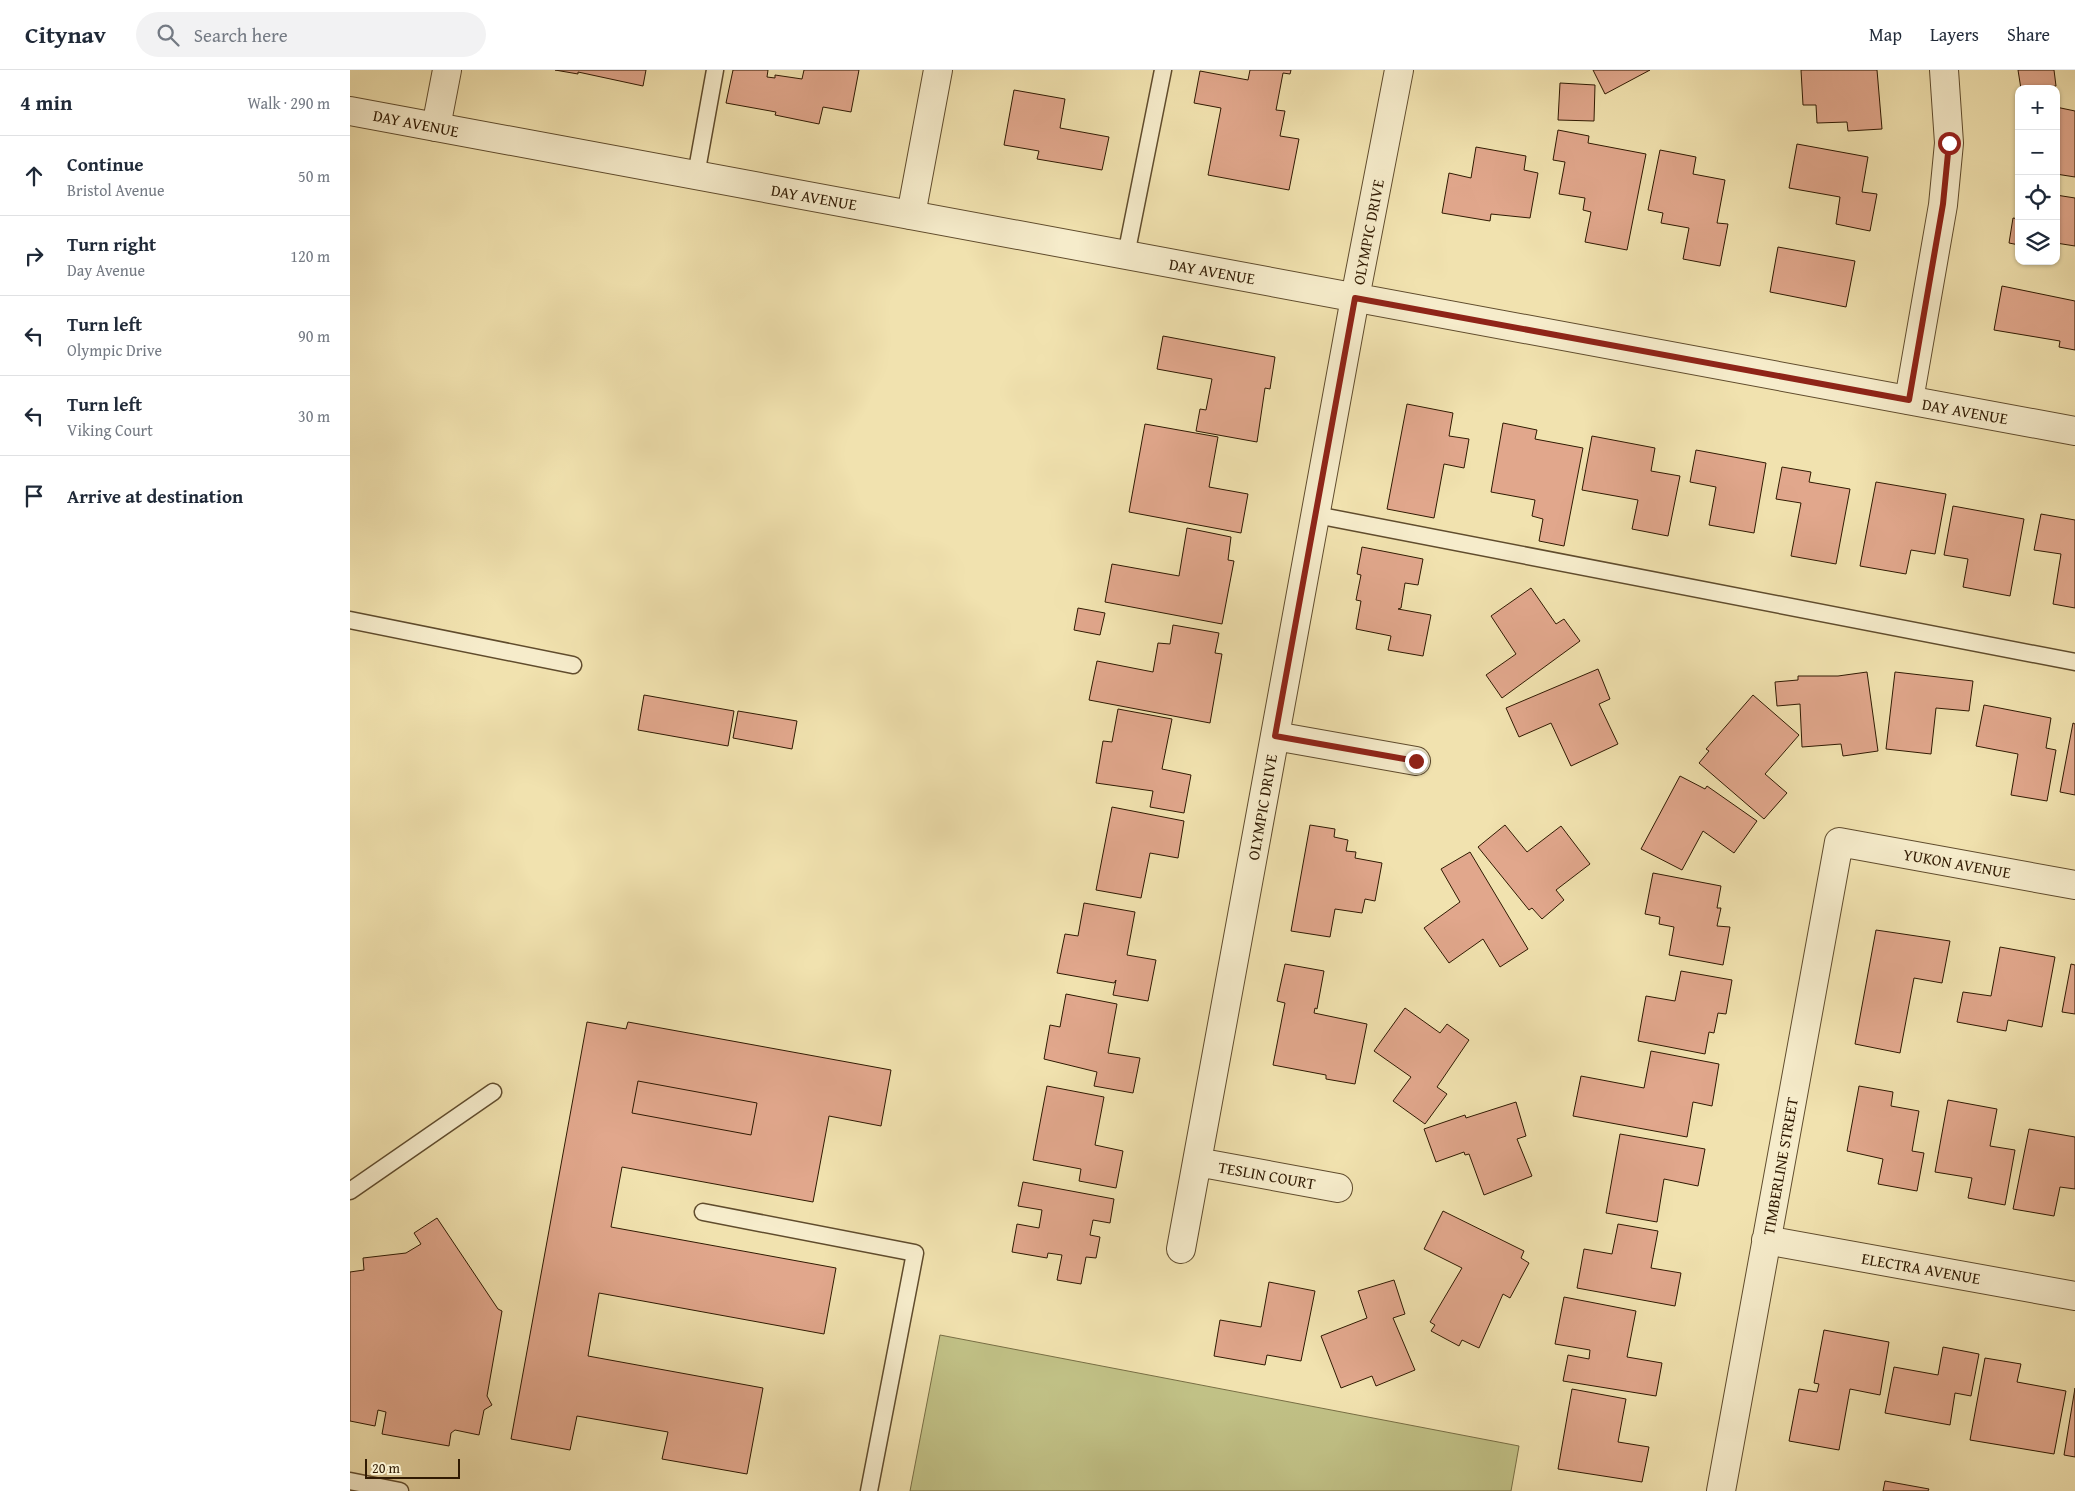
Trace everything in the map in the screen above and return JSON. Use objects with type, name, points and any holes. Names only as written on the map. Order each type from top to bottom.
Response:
[{"type":"street","points":[[436,127],[446,70]]},
{"type":"street","points":[[911,215],[938,70]]},
{"type":"street","name":"OLYMPIC DRIVE","points":[[1181,1249],[1355,298],[1399,70]]},
{"type":"street","points":[[1909,400],[1943,204],[1949,143],[1944,70]]},
{"type":"street","name":"DAY AVENUE","points":[[350,111],[2075,431]]},
{"type":"street","points":[[1275,736],[1416,761]]},
{"type":"street","name":"YUKON AVENUE","points":[[1839,842],[2075,885]]},
{"type":"street","name":"TIMBERLINE STREET","points":[[1721,1491],[1839,842]]},
{"type":"street","name":"TESLIN COURT","points":[[1197,1162],[1338,1188]]},
{"type":"street","name":"ELECTRA AVENUE","points":[[1766,1240],[2075,1296]]},
{"type":"lane","points":[[696,176],[716,70]]},
{"type":"lane","points":[[1126,255],[1162,70]]},
{"type":"lane","points":[[1316,515],[2075,662]]},
{"type":"lane","points":[[350,620],[573,665]]},
{"type":"lane","points":[[350,1191],[493,1092]]},
{"type":"lane","points":[[703,1212],[915,1253],[868,1491]]},
{"type":"lane","points":[[350,1481],[400,1491]]},
{"type":"green space","points":[[940,1335],[1519,1446],[1511,1491],[910,1491]]},
{"type":"building","points":[[555,70],[646,70],[643,86],[578,72],[578,74]]},
{"type":"building","points":[[733,70],[768,70],[767,77],[775,78],[775,75],[802,79],[804,70],[859,70],[851,112],[823,107],[819,124],[775,115],[776,112],[726,103]]},
{"type":"building","points":[[1250,70],[1291,70],[1290,74],[1283,73],[1276,110],[1285,111],[1280,136],[1299,139],[1289,190],[1208,175],[1221,108],[1194,103],[1200,71],[1248,80]]},
{"type":"building","points":[[1593,70],[1650,70],[1605,94]]},
{"type":"building","points":[[1801,70],[1877,70],[1882,129],[1848,131],[1847,122],[1817,123],[1816,105],[1803,105]]},
{"type":"building","points":[[2018,70],[2054,70],[2056,85],[2020,85]]},
{"type":"building","points":[[1560,83],[1595,85],[1594,121],[1558,120]]},
{"type":"building","points":[[1014,90],[1065,99],[1060,128],[1109,137],[1102,170],[1037,159],[1039,151],[1004,145]]},
{"type":"building","points":[[2060,108],[2075,111],[2075,177],[2060,175]]},
{"type":"building","points":[[1558,130],[1589,136],[1588,143],[1646,154],[1627,250],[1585,242],[1591,212],[1583,210],[1585,198],[1559,194],[1565,162],[1553,160]]},
{"type":"building","points":[[1797,144],[1868,157],[1862,192],[1877,194],[1870,231],[1836,224],[1840,197],[1789,188]]},
{"type":"building","points":[[1476,147],[1526,156],[1524,170],[1538,173],[1530,218],[1491,214],[1490,221],[1442,213],[1449,173],[1471,178]]},
{"type":"building","points":[[1660,150],[1696,157],[1693,174],[1725,180],[1717,223],[1728,224],[1720,266],[1683,259],[1689,228],[1661,223],[1663,213],[1648,210]]},
{"type":"building","points":[[2060,196],[2075,198],[2075,246],[2060,244]]},
{"type":"building","points":[[2013,218],[2015,218],[2015,244],[2009,243]]},
{"type":"building","points":[[1778,247],[1855,261],[1846,307],[1770,292]]},
{"type":"building","points":[[2002,286],[2075,301],[2075,350],[2059,347],[2060,341],[1994,330]]},
{"type":"building","points":[[1163,336],[1275,357],[1270,389],[1265,388],[1257,442],[1196,431],[1200,409],[1206,410],[1212,379],[1157,369]]},
{"type":"building","points":[[1407,404],[1453,413],[1449,436],[1469,439],[1464,468],[1444,464],[1434,518],[1387,509]]},
{"type":"building","points":[[1503,423],[1537,430],[1535,439],[1583,448],[1564,546],[1539,541],[1543,519],[1532,516],[1535,500],[1491,492]]},
{"type":"building","points":[[1145,424],[1218,437],[1209,487],[1248,494],[1241,533],[1129,512]]},
{"type":"building","points":[[1592,436],[1655,448],[1651,471],[1680,476],[1668,536],[1632,529],[1638,500],[1582,490]]},
{"type":"building","points":[[1696,450],[1766,463],[1754,533],[1709,525],[1716,487],[1690,482]]},
{"type":"building","points":[[1782,467],[1811,472],[1809,482],[1850,489],[1836,564],[1791,556],[1801,503],[1776,499]]},
{"type":"building","points":[[1876,482],[1946,494],[1935,554],[1911,550],[1906,574],[1860,566]]},
{"type":"building","points":[[1953,506],[2024,519],[2010,596],[1963,587],[1968,559],[1944,555]]},
{"type":"building","points":[[2041,514],[2075,520],[2075,608],[2053,604],[2061,554],[2034,550]]},
{"type":"building","points":[[1187,528],[1231,537],[1228,560],[1234,561],[1222,624],[1105,602],[1112,564],[1179,576]]},
{"type":"building","points":[[1362,547],[1423,559],[1418,585],[1405,583],[1401,608],[1398,609],[1431,615],[1423,656],[1388,650],[1391,636],[1356,629],[1361,601],[1356,600],[1361,575],[1357,574]]},
{"type":"building","points":[[1531,588],[1556,624],[1564,619],[1580,641],[1502,698],[1486,675],[1516,654],[1491,616]]},
{"type":"building","points":[[1078,608],[1105,613],[1100,635],[1074,630]]},
{"type":"building","points":[[1173,625],[1219,633],[1215,653],[1222,654],[1210,723],[1089,700],[1097,661],[1153,672],[1158,643],[1170,644]]},
{"type":"building","points":[[1598,669],[1610,699],[1599,704],[1618,744],[1571,766],[1551,723],[1519,737],[1506,708]]},
{"type":"building","points":[[1867,672],[1878,751],[1843,756],[1841,744],[1802,747],[1800,704],[1777,706],[1775,682],[1798,680],[1798,676],[1838,676]]},
{"type":"building","points":[[1895,672],[1973,681],[1969,711],[1936,708],[1931,754],[1886,749]]},
{"type":"building","points":[[644,695],[734,711],[728,746],[638,730]]},
{"type":"building","points":[[1753,695],[1799,735],[1765,774],[1787,793],[1764,819],[1699,763],[1709,751],[1706,749]]},
{"type":"building","points":[[1984,705],[2051,718],[2046,748],[2056,750],[2047,801],[2011,795],[2018,754],[1976,746]]},
{"type":"building","points":[[1118,709],[1172,719],[1162,769],[1191,775],[1184,813],[1150,807],[1153,791],[1096,783],[1103,741],[1112,742]]},
{"type":"building","points":[[738,711],[797,721],[792,749],[733,738]]},
{"type":"building","points":[[2073,723],[2075,724],[2075,795],[2060,792]]},
{"type":"building","points":[[1680,776],[1705,789],[1707,786],[1757,821],[1734,853],[1703,831],[1682,870],[1641,849]]},
{"type":"building","points":[[1112,807],[1184,821],[1178,858],[1150,853],[1141,898],[1096,890]]},
{"type":"building","points":[[1310,825],[1335,829],[1334,837],[1348,840],[1346,851],[1356,852],[1355,858],[1382,863],[1375,901],[1365,899],[1362,913],[1335,909],[1330,937],[1291,931]]},
{"type":"building","points":[[1505,825],[1527,852],[1561,826],[1590,864],[1556,890],[1564,900],[1542,919],[1532,908],[1529,910],[1478,847]]},
{"type":"building","points":[[1470,852],[1528,949],[1500,967],[1483,939],[1449,963],[1424,928],[1460,902],[1441,869]]},
{"type":"building","points":[[1653,873],[1721,886],[1717,908],[1721,908],[1717,926],[1730,927],[1723,965],[1669,955],[1674,927],[1659,924],[1660,917],[1645,914]]},
{"type":"building","points":[[1084,903],[1135,912],[1127,955],[1156,960],[1148,1001],[1113,995],[1116,980],[1114,983],[1057,973],[1065,934],[1078,936]]},
{"type":"building","points":[[1876,930],[1950,941],[1942,983],[1914,978],[1900,1053],[1855,1044]]},
{"type":"building","points":[[2000,947],[2055,957],[2042,1027],[2008,1020],[2006,1031],[1957,1022],[1963,992],[1991,996]]},
{"type":"building","points":[[1285,964],[1324,971],[1317,1009],[1315,1008],[1314,1013],[1367,1024],[1355,1084],[1326,1079],[1326,1075],[1273,1065],[1285,1003],[1277,1001]]},
{"type":"building","points":[[2071,964],[2075,965],[2075,1014],[2062,1012]]},
{"type":"building","points":[[1681,971],[1732,980],[1726,1014],[1718,1013],[1714,1033],[1709,1032],[1705,1054],[1638,1041],[1646,996],[1675,1001]]},
{"type":"building","points":[[1066,994],[1117,1004],[1108,1053],[1140,1058],[1133,1093],[1094,1086],[1097,1072],[1044,1059],[1050,1025],[1060,1027]]},
{"type":"building","points":[[1405,1008],[1440,1033],[1447,1024],[1469,1040],[1437,1087],[1447,1094],[1425,1124],[1393,1101],[1411,1077],[1374,1051]]},
{"type":"building","points":[[587,1022],[626,1029],[628,1022],[891,1070],[881,1126],[829,1116],[813,1202],[622,1167],[611,1227],[836,1268],[824,1334],[599,1293],[588,1356],[763,1388],[747,1474],[662,1459],[668,1432],[577,1416],[570,1450],[511,1439]]},
{"type":"building","points":[[1651,1051],[1719,1064],[1712,1106],[1693,1102],[1687,1137],[1573,1116],[1581,1076],[1644,1088]]},
{"type":"building","points":[[638,1081],[757,1103],[751,1135],[632,1113]]},
{"type":"building","points":[[1047,1086],[1104,1097],[1095,1145],[1123,1151],[1116,1188],[1079,1181],[1081,1169],[1033,1160]]},
{"type":"building","points":[[1859,1086],[1893,1092],[1891,1106],[1919,1111],[1912,1151],[1924,1153],[1917,1191],[1878,1184],[1883,1159],[1847,1151]]},
{"type":"building","points":[[1948,1100],[1997,1109],[1990,1146],[2015,1150],[2005,1205],[1968,1198],[1972,1178],[1935,1172]]},
{"type":"building","points":[[1516,1102],[1526,1136],[1517,1139],[1532,1176],[1484,1195],[1469,1154],[1465,1155],[1464,1152],[1436,1162],[1424,1129],[1465,1115],[1466,1118]]},
{"type":"building","points":[[2029,1129],[2075,1137],[2075,1189],[2060,1187],[2054,1216],[2013,1209]]},
{"type":"building","points":[[1620,1134],[1705,1149],[1698,1186],[1664,1179],[1657,1222],[1606,1213]]},
{"type":"building","points":[[1023,1182],[1114,1199],[1110,1223],[1093,1220],[1090,1235],[1100,1237],[1096,1258],[1086,1257],[1081,1284],[1057,1280],[1062,1255],[1048,1253],[1047,1258],[1012,1252],[1017,1224],[1039,1228],[1042,1210],[1018,1206]]},
{"type":"building","points":[[1443,1211],[1524,1251],[1521,1258],[1529,1263],[1510,1298],[1503,1294],[1479,1348],[1462,1340],[1459,1346],[1431,1331],[1435,1325],[1430,1322],[1462,1268],[1424,1249]]},
{"type":"building","points":[[437,1218],[498,1309],[502,1311],[487,1396],[492,1405],[484,1410],[479,1435],[455,1430],[451,1433],[449,1446],[382,1434],[386,1412],[378,1410],[375,1426],[350,1421],[350,1272],[364,1270],[363,1258],[406,1253],[421,1244],[414,1233]]},
{"type":"building","points":[[1618,1224],[1658,1231],[1651,1268],[1681,1273],[1675,1306],[1577,1288],[1584,1249],[1612,1254]]},
{"type":"building","points":[[1394,1280],[1405,1314],[1393,1318],[1415,1370],[1376,1386],[1372,1376],[1341,1388],[1321,1336],[1367,1318],[1358,1291]]},
{"type":"building","points":[[1269,1282],[1315,1291],[1301,1361],[1267,1355],[1265,1365],[1214,1356],[1220,1320],[1261,1327]]},
{"type":"building","points":[[1564,1297],[1636,1311],[1627,1357],[1662,1363],[1656,1396],[1563,1381],[1568,1355],[1589,1359],[1590,1350],[1555,1344]]},
{"type":"building","points":[[1824,1330],[1889,1342],[1880,1395],[1850,1389],[1839,1450],[1789,1441],[1799,1389],[1817,1392],[1819,1384],[1814,1383]]},
{"type":"building","points":[[1943,1347],[1979,1354],[1971,1396],[1955,1393],[1950,1425],[1885,1413],[1894,1367],[1938,1375]]},
{"type":"building","points":[[1985,1358],[2021,1364],[2017,1382],[2066,1391],[2054,1454],[1970,1440]]},
{"type":"building","points":[[2075,1388],[2075,1457],[2064,1455]]},
{"type":"building","points":[[1572,1389],[1626,1399],[1618,1442],[1649,1447],[1642,1482],[1558,1469]]},
{"type":"building","points":[[1885,1481],[1929,1489],[1928,1491],[1883,1491]]},
{"type":"route","points":[[1416,761],[1275,736],[1355,298],[1909,400],[1943,204],[1949,143]]}]
